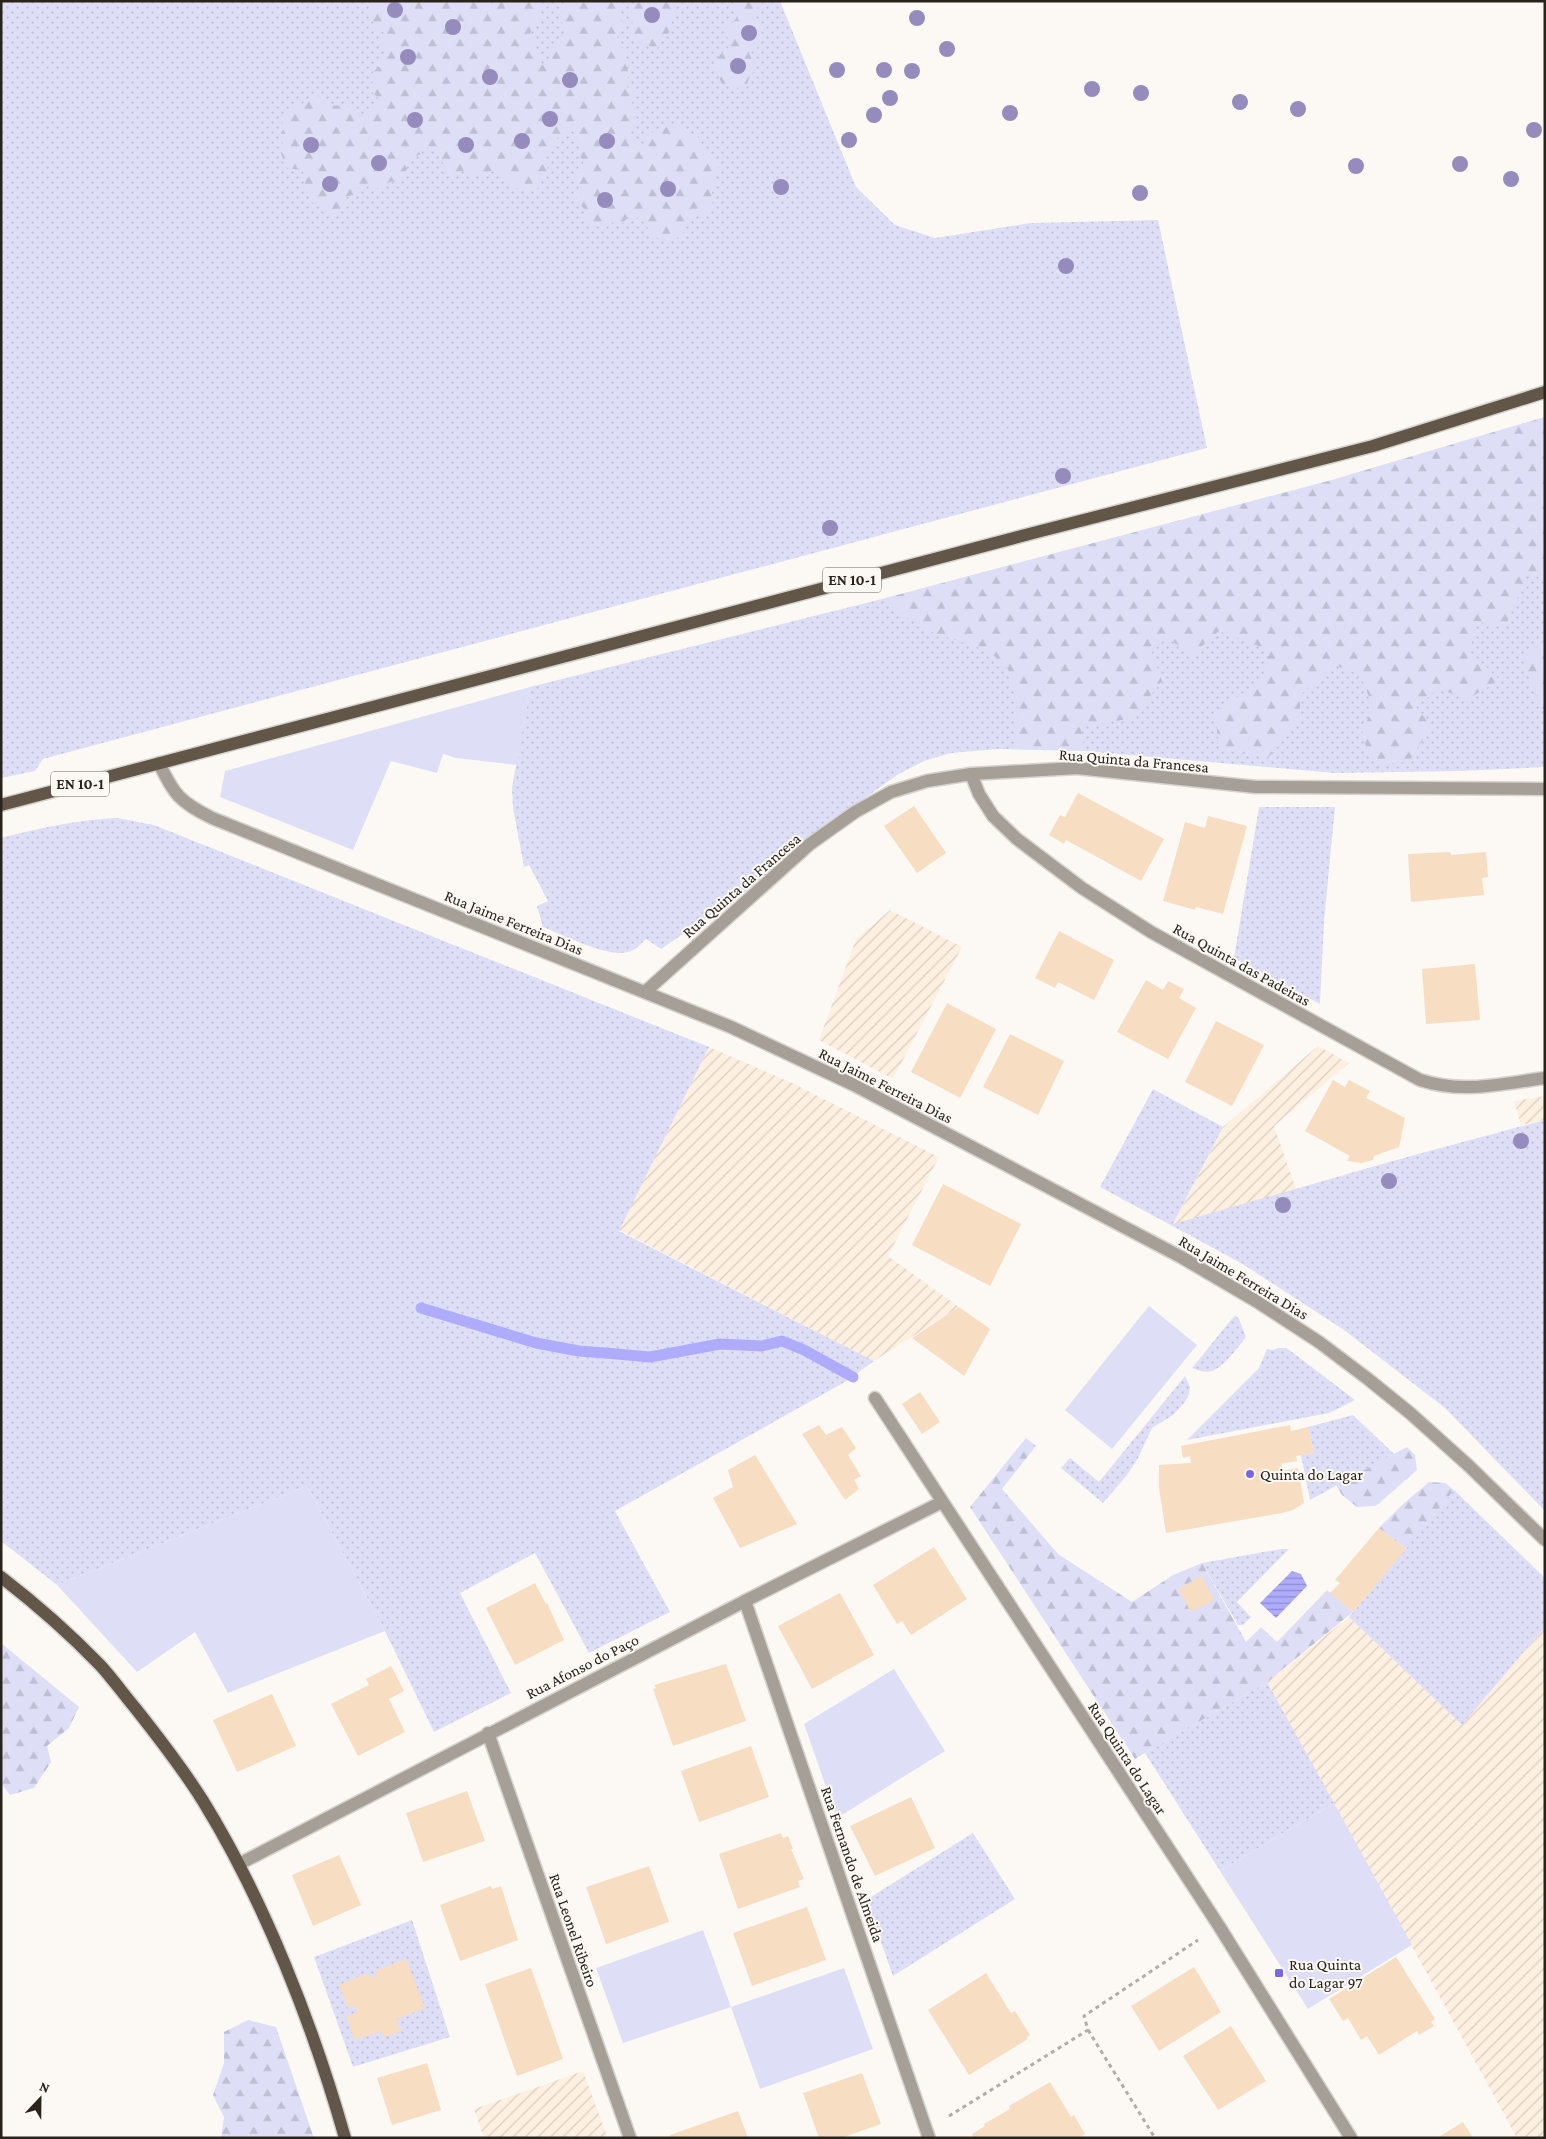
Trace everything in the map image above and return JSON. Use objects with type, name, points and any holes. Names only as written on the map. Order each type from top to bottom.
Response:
[{"type":"main road","name":"EN 10-1","points":[[1,804],[1013,538],[1373,446],[1545,392]]},
{"type":"main road","points":[[1,1577],[60,1626],[101,1666],[163,1742],[202,1800],[239,1864],[288,1973],[335,2104],[345,2138]]},
{"type":"street","name":"Rua Jaime Ferreira Dias","points":[[159,763],[169,786],[178,797],[212,818],[731,1027],[854,1086],[1181,1257],[1256,1301],[1319,1342],[1410,1413],[1469,1466],[1545,1540]]},
{"type":"street","name":"Rua Quinta da Francesa","points":[[645,992],[810,844],[855,812],[891,792],[927,781],[971,774],[1078,768],[1256,787],[1545,789]]},
{"type":"street","name":"Rua Quinta das Padeiras","points":[[971,774],[979,794],[993,816],[1017,839],[1082,888],[1167,941],[1420,1080],[1437,1086],[1462,1089],[1545,1078]]},
{"type":"street","name":"Rua Quinta do Lagar","points":[[875,1398],[1219,1926],[1351,2138]]},
{"type":"street","name":"Rua Afonso do Paço","points":[[239,1864],[746,1600],[942,1502]]},
{"type":"street","name":"Rua Fernando de Almeida","points":[[746,1600],[928,2134]]},
{"type":"street","name":"Rua Leonel Ribeiro","points":[[488,1733],[630,2138]]},
{"type":"path","points":[[1155,2138],[1088,2030],[1084,2016],[1219,1926]]},
{"type":"path","points":[[928,2134],[1088,2030]]},
{"type":"shaded area","points":[[890,910],[962,947],[893,1079],[819,1040],[856,939]]},
{"type":"shaded area","points":[[1318,1046],[1349,1063],[1274,1126],[1296,1189],[1173,1225],[1223,1127]]},
{"type":"shaded area","points":[[709,1047],[792,1083],[939,1157],[888,1256],[959,1307],[874,1361],[619,1230]]},
{"type":"shaded area","points":[[1545,1096],[1545,1120],[1521,1125],[1514,1101]]},
{"type":"shaded area","points":[[1292,1571],[1301,1574],[1307,1586],[1276,1618],[1260,1603]]},
{"type":"shaded area","points":[[1349,1617],[1462,1725],[1545,1627],[1545,2138],[1517,2138],[1267,1682]]},
{"type":"shaded area","points":[[583,2071],[607,2136],[601,2138],[484,2138],[474,2109]]},
{"type":"green space","points":[[1,1],[780,1],[856,187],[895,225],[935,238],[1031,223],[1158,220],[1207,448],[43,759],[35,771],[1,778]]},
{"type":"green space","points":[[370,1],[482,1],[490,6],[494,1],[542,1],[538,21],[530,33],[543,66],[550,64],[551,50],[562,42],[565,28],[560,19],[565,1],[623,1],[619,19],[624,22],[617,36],[628,66],[626,86],[637,95],[632,103],[636,118],[630,132],[636,143],[644,144],[646,134],[678,123],[687,133],[697,135],[702,148],[719,164],[712,192],[713,207],[702,218],[696,214],[686,219],[682,237],[660,240],[651,233],[643,220],[630,215],[623,223],[584,224],[586,211],[576,200],[579,188],[574,184],[578,168],[584,165],[579,153],[582,145],[575,140],[579,133],[570,131],[556,139],[552,151],[545,152],[545,160],[548,165],[546,174],[538,178],[540,187],[529,191],[509,186],[500,171],[475,176],[465,170],[451,175],[439,157],[439,150],[423,147],[421,154],[403,161],[407,169],[399,184],[392,181],[379,188],[369,188],[369,184],[360,184],[355,194],[344,198],[343,211],[324,216],[324,207],[311,202],[310,193],[303,186],[307,177],[301,170],[287,168],[281,154],[284,146],[279,137],[284,128],[282,122],[285,113],[318,95],[330,105],[350,107],[361,119],[380,100],[372,92],[373,72],[381,65],[385,49],[379,40],[385,33],[376,30],[370,13]]},
{"type":"green space","points":[[635,1],[673,1],[676,11],[671,18],[673,29],[660,41],[656,51],[647,44],[639,45],[631,33],[633,17],[631,12]]},
{"type":"green space","points":[[733,1],[763,1],[753,14],[764,28],[759,37],[758,47],[749,53],[756,69],[750,76],[747,84],[735,89],[722,84],[714,66],[720,55],[729,47],[726,28],[739,16]]},
{"type":"green space","points":[[1545,417],[1545,767],[1461,771],[1335,773],[1084,751],[999,749],[951,753],[924,761],[897,775],[854,806],[758,883],[661,949],[646,939],[631,951],[622,953],[611,952],[587,945],[543,927],[537,906],[548,901],[529,865],[524,867],[513,808],[512,788],[530,687],[886,598],[1332,480]]},
{"type":"green space","points":[[1545,417],[1545,580],[1528,573],[1505,628],[1476,621],[1470,652],[1500,680],[1466,700],[1439,688],[1416,707],[1431,726],[1409,762],[1375,764],[1361,736],[1373,706],[1360,675],[1335,665],[1302,693],[1298,722],[1268,758],[1219,749],[1215,711],[1264,680],[1269,650],[1219,631],[1193,654],[1166,638],[1152,652],[1162,681],[1133,718],[1081,727],[1084,751],[1015,749],[1017,706],[1008,669],[989,651],[934,633],[907,618],[886,598],[1332,480]]},
{"type":"green space","points":[[1545,641],[1545,710],[1541,710],[1523,658]]},
{"type":"green space","points":[[530,687],[517,765],[456,758],[443,754],[437,773],[391,761],[353,850],[220,797],[225,771]]},
{"type":"green space","points":[[1259,807],[1335,807],[1324,922],[1320,1004],[1234,958]]},
{"type":"green space","points":[[117,818],[154,825],[709,1047],[619,1231],[874,1361],[845,1382],[615,1511],[670,1612],[589,1653],[535,1553],[460,1593],[511,1693],[434,1732],[385,1631],[307,1486],[57,1585],[1,1541],[1,838],[59,825]]},
{"type":"green space","points":[[1153,1089],[1223,1127],[1173,1224],[1396,1160],[1545,1120],[1545,1511],[1445,1408],[1344,1330],[1241,1263],[1100,1187]]},
{"type":"green space","points":[[1149,1306],[1197,1345],[1112,1449],[1065,1410]]},
{"type":"green space","points":[[1235,1315],[1239,1319],[1246,1337],[1235,1351],[1221,1366],[1212,1371],[1192,1368]]},
{"type":"green space","points":[[1286,1348],[1292,1352],[1355,1400],[1329,1413],[1187,1440],[1259,1368],[1267,1349]]},
{"type":"green space","points":[[1185,1376],[1190,1387],[1185,1402],[1173,1415],[1152,1428],[1138,1458],[1127,1475],[1103,1503],[1061,1468],[1070,1458],[1099,1482]]},
{"type":"green space","points":[[1353,1415],[1394,1454],[1310,1500],[1301,1455],[1314,1453],[1308,1427]]},
{"type":"green space","points":[[1026,1438],[1036,1446],[1002,1489],[1058,1554],[1132,1602],[1173,1575],[1202,1563],[1246,1642],[1261,1627],[1277,1642],[1327,1590],[1353,1612],[1267,1682],[1135,1759],[970,1507]]},
{"type":"green space","points":[[1407,1447],[1415,1455],[1417,1470],[1376,1506],[1357,1507],[1342,1495],[1336,1485]]},
{"type":"green space","points":[[1429,1482],[1445,1483],[1454,1490],[1406,1549],[1379,1528]]},
{"type":"green space","points":[[307,1486],[385,1631],[228,1693],[195,1632],[137,1672],[57,1585]]},
{"type":"green space","points":[[1454,1490],[1545,1578],[1545,1627],[1462,1725],[1349,1617]]},
{"type":"green space","points":[[1289,1549],[1237,1602],[1251,1617],[1243,1625],[1238,1625],[1202,1563]]},
{"type":"green space","points":[[1,1643],[79,1707],[69,1728],[47,1746],[51,1762],[34,1788],[10,1795],[1,1783]]},
{"type":"green space","points":[[894,1669],[945,1751],[837,1818],[804,1724]]},
{"type":"green space","points":[[1267,1682],[1334,1803],[1220,1871],[1145,1753]]},
{"type":"green space","points":[[1334,1803],[1412,1945],[1308,2009],[1220,1871]]},
{"type":"green space","points":[[973,1833],[1015,1899],[893,1976],[866,1900]]},
{"type":"green space","points":[[412,1920],[450,2037],[353,2067],[314,1957]]},
{"type":"green space","points":[[703,1930],[731,2007],[623,2043],[596,1968]]},
{"type":"green space","points":[[844,1968],[873,2049],[760,2089],[731,2007]]},
{"type":"green space","points":[[248,2020],[276,2027],[314,2138],[221,2138],[224,2117],[213,2095],[224,2063],[224,2032]]},
{"type":"building","points":[[1078,793],[1164,839],[1141,881],[1066,840],[1064,844],[1049,835],[1060,815],[1065,817]]},
{"type":"building","points":[[914,806],[946,853],[917,873],[884,826]]},
{"type":"building","points":[[1208,816],[1247,826],[1223,914],[1196,907],[1195,910],[1163,901],[1185,822],[1205,828]]},
{"type":"building","points":[[1450,852],[1451,855],[1486,852],[1488,877],[1482,878],[1484,895],[1411,902],[1408,854]]},
{"type":"building","points":[[1059,931],[1114,960],[1094,1000],[1058,982],[1055,988],[1035,978]]},
{"type":"building","points":[[1475,964],[1480,1020],[1426,1024],[1422,969]]},
{"type":"building","points":[[1146,980],[1163,990],[1168,981],[1184,989],[1179,998],[1196,1008],[1168,1059],[1117,1032]]},
{"type":"building","points":[[947,1003],[996,1029],[960,1098],[911,1072]]},
{"type":"building","points":[[1216,1021],[1264,1045],[1232,1106],[1185,1082]]},
{"type":"building","points":[[1010,1034],[1064,1061],[1038,1115],[983,1087]]},
{"type":"building","points":[[1333,1080],[1345,1087],[1349,1080],[1370,1091],[1366,1098],[1405,1118],[1399,1147],[1374,1156],[1373,1160],[1361,1163],[1347,1161],[1350,1156],[1305,1131]]},
{"type":"building","points":[[943,1184],[1021,1224],[990,1286],[912,1245]]},
{"type":"building","points":[[959,1307],[990,1329],[964,1376],[912,1338]]},
{"type":"building","points":[[920,1392],[940,1422],[922,1434],[902,1404]]},
{"type":"building","points":[[819,1425],[826,1435],[842,1427],[856,1448],[848,1455],[861,1476],[854,1480],[859,1489],[845,1500],[802,1434]]},
{"type":"building","points":[[1290,1425],[1291,1431],[1308,1427],[1314,1453],[1296,1456],[1297,1461],[1281,1464],[1282,1471],[1298,1468],[1304,1503],[1293,1510],[1282,1513],[1166,1533],[1159,1488],[1159,1465],[1191,1463],[1190,1456],[1183,1458],[1181,1446]]},
{"type":"building","points":[[755,1455],[797,1524],[740,1548],[713,1498],[733,1487],[728,1470]]},
{"type":"building","points":[[1379,1528],[1406,1549],[1353,1612],[1330,1593],[1340,1583],[1335,1580]]},
{"type":"building","points":[[934,1547],[967,1599],[911,1635],[902,1621],[897,1624],[873,1585]]},
{"type":"building","points":[[1201,1576],[1214,1600],[1191,1612],[1178,1589]]},
{"type":"building","points":[[535,1583],[547,1603],[564,1640],[515,1665],[486,1608]]},
{"type":"building","points":[[840,1593],[874,1655],[812,1689],[778,1626]]},
{"type":"building","points":[[726,1664],[746,1721],[673,1746],[653,1689],[656,1688],[654,1685]]},
{"type":"building","points":[[391,1666],[404,1691],[389,1699],[405,1732],[358,1756],[331,1704],[369,1685],[366,1679]]},
{"type":"building","points":[[272,1694],[296,1746],[237,1772],[213,1720]]},
{"type":"building","points":[[751,1746],[769,1797],[699,1822],[681,1771]]},
{"type":"building","points":[[467,1791],[485,1841],[423,1862],[406,1813]]},
{"type":"building","points":[[911,1797],[935,1848],[875,1876],[850,1826]]},
{"type":"building","points":[[781,1833],[783,1838],[788,1836],[793,1849],[791,1849],[804,1879],[798,1881],[800,1887],[738,1909],[719,1854]]},
{"type":"building","points":[[339,1855],[361,1905],[313,1926],[292,1875]]},
{"type":"building","points":[[649,1866],[669,1922],[606,1944],[586,1887]]},
{"type":"building","points":[[491,1886],[492,1889],[501,1886],[518,1940],[460,1961],[440,1905]]},
{"type":"building","points":[[807,1907],[826,1960],[752,1986],[733,1933]]},
{"type":"building","points":[[1396,1957],[1435,2019],[1431,2022],[1434,2026],[1419,2035],[1417,2031],[1379,2055],[1367,2036],[1361,2040],[1348,2018],[1343,2021],[1329,1999]]},
{"type":"building","points":[[406,1959],[425,2008],[396,2019],[401,2031],[383,2038],[381,2031],[355,2040],[346,2017],[357,2012],[354,2005],[348,2008],[339,1985],[368,1973],[371,1978],[377,1976],[375,1971]]},
{"type":"building","points":[[1194,1967],[1221,2012],[1159,2051],[1131,2006]]},
{"type":"building","points":[[531,1968],[563,2059],[517,2076],[485,1984]]},
{"type":"building","points":[[986,1973],[1011,2013],[1015,2011],[1030,2035],[1026,2038],[1028,2039],[969,2075],[928,2010]]},
{"type":"building","points":[[1231,2026],[1266,2081],[1218,2110],[1183,2056]]},
{"type":"building","points":[[427,2063],[441,2110],[392,2125],[377,2078]]},
{"type":"building","points":[[862,2073],[881,2124],[841,2138],[819,2138],[803,2093]]},
{"type":"building","points":[[1050,2082],[1071,2117],[1074,2115],[1085,2134],[1078,2138],[974,2138],[972,2134],[985,2126],[984,2124],[1010,2109],[1009,2106]]},
{"type":"building","points":[[738,2111],[748,2138],[670,2138],[670,2135]]},
{"type":"building","points":[[1463,2122],[1473,2138],[1437,2138]]},
{"type":"waterway","points":[[421,1308],[536,1343],[579,1351],[650,1357],[720,1344],[762,1346],[782,1341],[804,1350],[853,1377]]},
{"type":"place","name":"Quinta do Lagar","points":[[1250,1474]]},
{"type":"place","name":"Rua Quinta do Lagar 97","points":[[1279,1973]]}]
